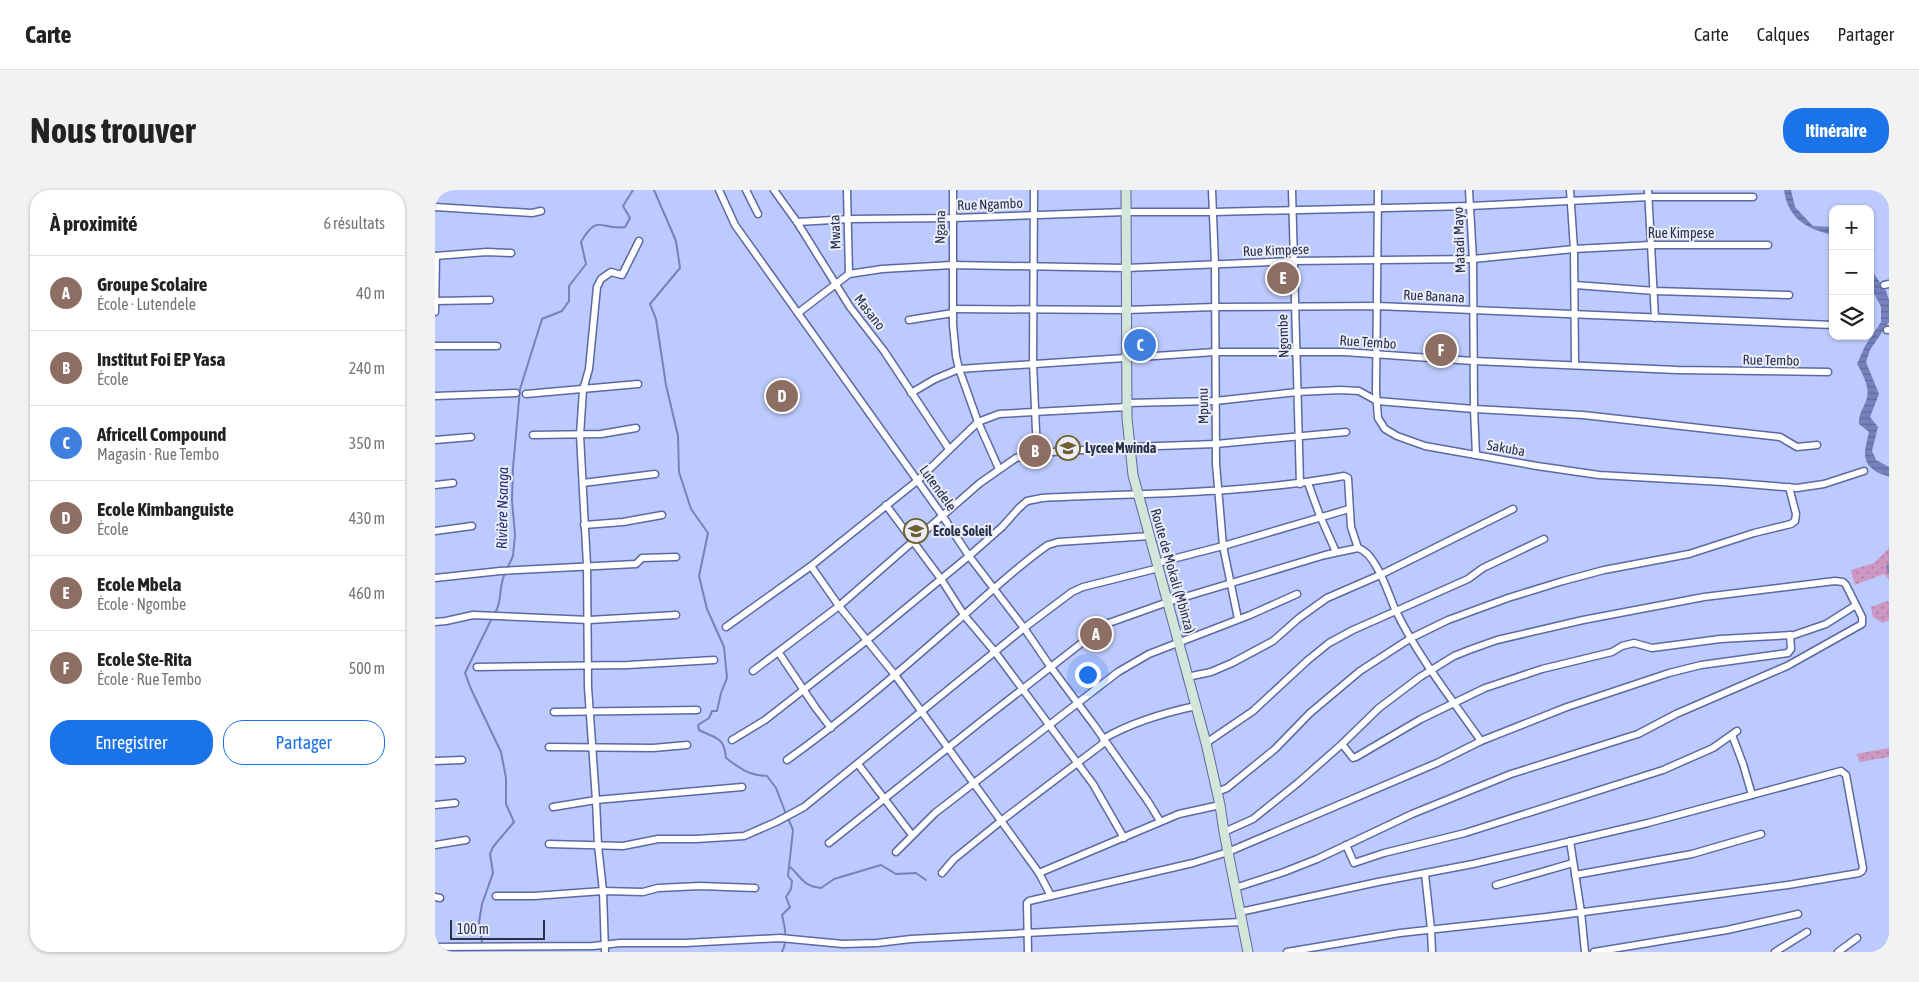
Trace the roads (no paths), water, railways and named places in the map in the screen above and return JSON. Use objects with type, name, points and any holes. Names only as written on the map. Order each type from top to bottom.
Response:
[{"type":"street","name":"Lutendele","points":[[719,190],[735,225],[942,515],[969,556],[995,588],[1149,803],[1159,821]]},
{"type":"street","points":[[746,190],[758,214]]},
{"type":"street","name":"Masano","points":[[774,190],[797,222],[834,285],[884,351],[949,449]]},
{"type":"street","name":"Mwata","points":[[847,190],[846,219],[849,274]]},
{"type":"street","name":"Ngana","points":[[953,190],[953,311],[959,369],[978,422],[999,469]]},
{"type":"street","points":[[1034,190],[1033,363],[1037,453]]},
{"type":"street","name":"Route de Mokali (Mbinza)","points":[[1126,190],[1127,405],[1129,447],[1137,494],[1206,743],[1220,805],[1248,952]]},
{"type":"street","name":"Mpunu","points":[[1212,190],[1215,264],[1216,444],[1223,546],[1239,619]]},
{"type":"street","name":"Ngombe","points":[[1292,190],[1300,484]]},
{"type":"street","name":"Sakuba","points":[[1378,190],[1377,418],[1385,429],[1397,436],[1425,446],[1599,475],[1811,487],[1864,471]]},
{"type":"street","name":"Matadi Mayo","points":[[1469,190],[1473,259],[1473,409],[1476,455]]},
{"type":"street","points":[[1570,190],[1575,285],[1575,365]]},
{"type":"street","points":[[1648,193],[1655,291],[1655,318]]},
{"type":"street","name":"Rue Ngambo","points":[[797,222],[846,219],[953,218],[1125,212],[1213,212],[1470,206],[1648,193],[1753,198]]},
{"type":"street","points":[[435,207],[532,213],[541,211]]},
{"type":"street","points":[[604,948],[603,891],[597,845],[597,800],[589,713],[587,664],[589,620],[581,435],[583,390],[589,369],[597,287],[601,279],[611,272],[622,275],[639,240]]},
{"type":"street","name":"Rue Kimpese","points":[[798,313],[849,274],[882,268],[952,265],[1126,268],[1293,261],[1473,259],[1573,249],[1651,245],[1768,245]]},
{"type":"street","points":[[435,312],[435,256],[487,252],[511,253]]},
{"type":"street","points":[[1575,285],[1655,291],[1789,295]]},
{"type":"street","points":[[435,301],[490,300]]},
{"type":"street","name":"Rue Banana","points":[[909,320],[953,311],[1126,310],[1215,306],[1377,306],[1829,325]]},
{"type":"street","points":[[435,346],[497,346]]},
{"type":"street","name":"Rue Tembo","points":[[911,393],[935,378],[959,369],[1215,352],[1345,352],[1377,356],[1677,370],[1828,372]]},
{"type":"street","points":[[526,394],[638,384]]},
{"type":"street","points":[[726,627],[811,566],[917,481],[978,422],[999,414],[1215,401],[1297,392],[1340,390],[1359,391],[1377,401],[1597,416],[1780,437],[1797,447],[1817,445]]},
{"type":"street","points":[[435,396],[516,394]]},
{"type":"street","points":[[533,435],[601,434],[636,428]]},
{"type":"street","points":[[753,671],[839,606],[942,515],[999,469],[1016,458],[1037,453],[1216,444],[1298,438],[1345,432]]},
{"type":"street","points":[[435,440],[471,437]]},
{"type":"street","points":[[583,483],[655,474]]},
{"type":"street","points":[[732,740],[765,720],[866,641],[969,556],[1002,527],[1027,501],[1042,498],[1219,490],[1300,484],[1347,477],[1351,527],[1358,548]]},
{"type":"street","points":[[435,485],[453,483]]},
{"type":"street","points":[[1308,483],[1336,552]]},
{"type":"street","points":[[1217,792],[1227,788],[1275,749],[1310,713],[1348,680],[1411,638],[1448,620],[1563,581],[1604,570],[1689,554],[1754,533],[1791,524],[1795,521],[1796,514],[1789,487]]},
{"type":"street","points":[[886,505],[941,579],[964,615],[1023,688],[1093,784],[1124,838]]},
{"type":"street","points":[[549,844],[623,846],[658,839],[675,840],[744,836],[777,822],[804,807],[1024,628],[1072,592],[1083,587],[1349,509]]},
{"type":"street","points":[[1187,677],[1211,672],[1232,663],[1273,641],[1299,618],[1327,598],[1381,575],[1513,509]]},
{"type":"street","points":[[584,525],[623,522],[662,515]]},
{"type":"street","points":[[435,531],[471,526]]},
{"type":"street","points":[[787,760],[831,728],[1048,544],[1150,536]]},
{"type":"street","points":[[1206,743],[1253,711],[1329,643],[1353,630],[1468,579],[1483,568],[1545,539]]},
{"type":"street","points":[[829,843],[1050,666],[1107,624],[1168,602],[1230,583],[1336,552],[1358,548],[1367,552],[1381,575],[1396,611],[1430,671],[1481,741]]},
{"type":"street","points":[[435,578],[512,570],[636,564],[642,558],[676,557]]},
{"type":"street","points":[[811,566],[839,606],[895,675],[921,713],[974,782],[1039,873],[1051,896]]},
{"type":"street","points":[[1224,832],[1253,819],[1299,782],[1379,708],[1430,671],[1454,656],[1497,640],[1583,620],[1704,597],[1835,581],[1846,584],[1862,617],[1862,624],[1787,666],[1676,714],[1638,734],[1511,774],[1412,814],[1284,872],[1235,888]]},
{"type":"street","points":[[896,852],[935,813],[1118,672],[1149,654],[1297,594]]},
{"type":"street","points":[[1342,744],[1353,758],[1356,757],[1421,719],[1485,688],[1542,669],[1612,652],[1622,646],[1634,643],[1652,648],[1720,639],[1791,635],[1826,624],[1856,605]]},
{"type":"street","points":[[435,622],[473,615],[589,620],[676,615]]},
{"type":"street","points":[[1028,952],[1027,903],[1193,863],[1229,852],[1437,763],[1481,741],[1567,707],[1669,673],[1709,664],[1788,653],[1791,649],[1791,635]]},
{"type":"street","points":[[779,652],[831,728]]},
{"type":"street","points":[[477,667],[587,664],[628,665],[715,660]]},
{"type":"street","points":[[942,873],[954,859],[1001,821],[1122,728],[1153,716],[1196,706]]},
{"type":"street","points":[[553,712],[697,710]]},
{"type":"street","points":[[1346,845],[1354,863],[1384,853],[1465,833],[1663,770],[1713,748],[1734,733],[1752,795]]},
{"type":"street","points":[[549,747],[653,748],[687,745]]},
{"type":"street","points":[[435,761],[462,760]]},
{"type":"street","points":[[858,764],[912,836]]},
{"type":"street","points":[[1240,912],[1378,882],[1425,874],[1648,823],[1841,771],[1844,772],[1863,868],[1862,871],[1787,885],[1400,933],[1287,952]]},
{"type":"street","points":[[553,807],[597,800],[742,787]]},
{"type":"street","points":[[435,805],[455,803]]},
{"type":"street","points":[[1039,873],[1124,838],[1159,821],[1179,814],[1220,805]]},
{"type":"street","points":[[1575,875],[1692,854],[1761,834]]},
{"type":"street","points":[[435,845],[466,840]]},
{"type":"street","points":[[1570,841],[1585,952]]},
{"type":"street","points":[[1495,884],[1573,863]]},
{"type":"street","points":[[1425,874],[1432,952]]},
{"type":"street","points":[[496,896],[534,896],[603,891],[643,892],[658,888],[700,886],[755,888]]},
{"type":"street","points":[[1593,952],[1727,930],[1798,914]]},
{"type":"street","points":[[435,946],[604,948],[780,938],[843,944],[877,943],[911,939],[1241,922]]},
{"type":"street","points":[[1775,952],[1807,932]]},
{"type":"street","points":[[1838,952],[1857,938]]},
{"type":"water","points":[[1784,190],[1791,190],[1795,207],[1813,226],[1829,227],[1829,234],[1815,230],[1800,221],[1794,215],[1786,200]]},
{"type":"water","points":[[1874,274],[1886,291],[1889,300],[1889,322],[1870,350],[1866,362],[1879,394],[1870,417],[1878,427],[1872,451],[1876,460],[1889,467],[1889,477],[1876,471],[1867,462],[1865,452],[1869,432],[1859,424],[1859,417],[1868,394],[1865,380],[1857,364],[1869,340],[1874,340],[1874,332],[1881,322],[1881,307],[1874,293]]},
{"type":"waterway","name":"Rivière Nsanga","points":[[507,569],[513,556],[515,535],[512,500],[513,468],[520,389],[542,319],[562,311],[569,301],[569,286],[586,264],[581,242],[587,233],[596,225],[617,228],[625,227],[630,218],[623,206],[633,190]]},
{"type":"waterway","points":[[654,190],[676,241],[680,268],[650,304],[656,319],[666,385],[678,436],[679,472],[691,509],[708,533],[699,576],[707,609],[724,647],[727,678],[717,711],[712,711],[709,718],[698,725],[699,730],[718,739],[723,746],[726,758],[736,765],[750,773],[767,776],[776,788],[786,814]]},
{"type":"waterway","points":[[1889,565],[1887,567],[1889,572]]},
{"type":"waterway","name":"Rivière Nsanga","points":[[495,613],[505,573]]},
{"type":"waterway","name":"Rivière Nsanga","points":[[480,945],[482,942],[479,922],[482,904],[493,873],[490,854],[493,847],[514,822],[506,804],[506,778],[501,752],[465,673],[492,618]]},
{"type":"waterway","points":[[782,952],[785,938],[782,915],[790,907],[786,897],[791,889],[792,881],[788,876],[793,830],[788,818]]},
{"type":"waterway","points":[[789,866],[806,883],[821,888],[834,879],[881,865],[896,874],[916,873],[926,880]]},
{"type":"place","name":"Ecole Mbela","points":[[1283,278]]},
{"type":"place","name":"Africell Compound","points":[[1140,345]]},
{"type":"place","name":"Ecole Ste-Rita","points":[[1441,350]]},
{"type":"place","name":"Ecole Kimbanguiste","points":[[782,396]]},
{"type":"place","name":"Lycee Mwinda","points":[[1068,448]]},
{"type":"place","name":"Institut Foi EP Yasa","points":[[1035,451]]},
{"type":"place","name":"Ecole Soleil","points":[[916,531]]},
{"type":"place","name":"Groupe Scolaire","points":[[1096,634]]}]
